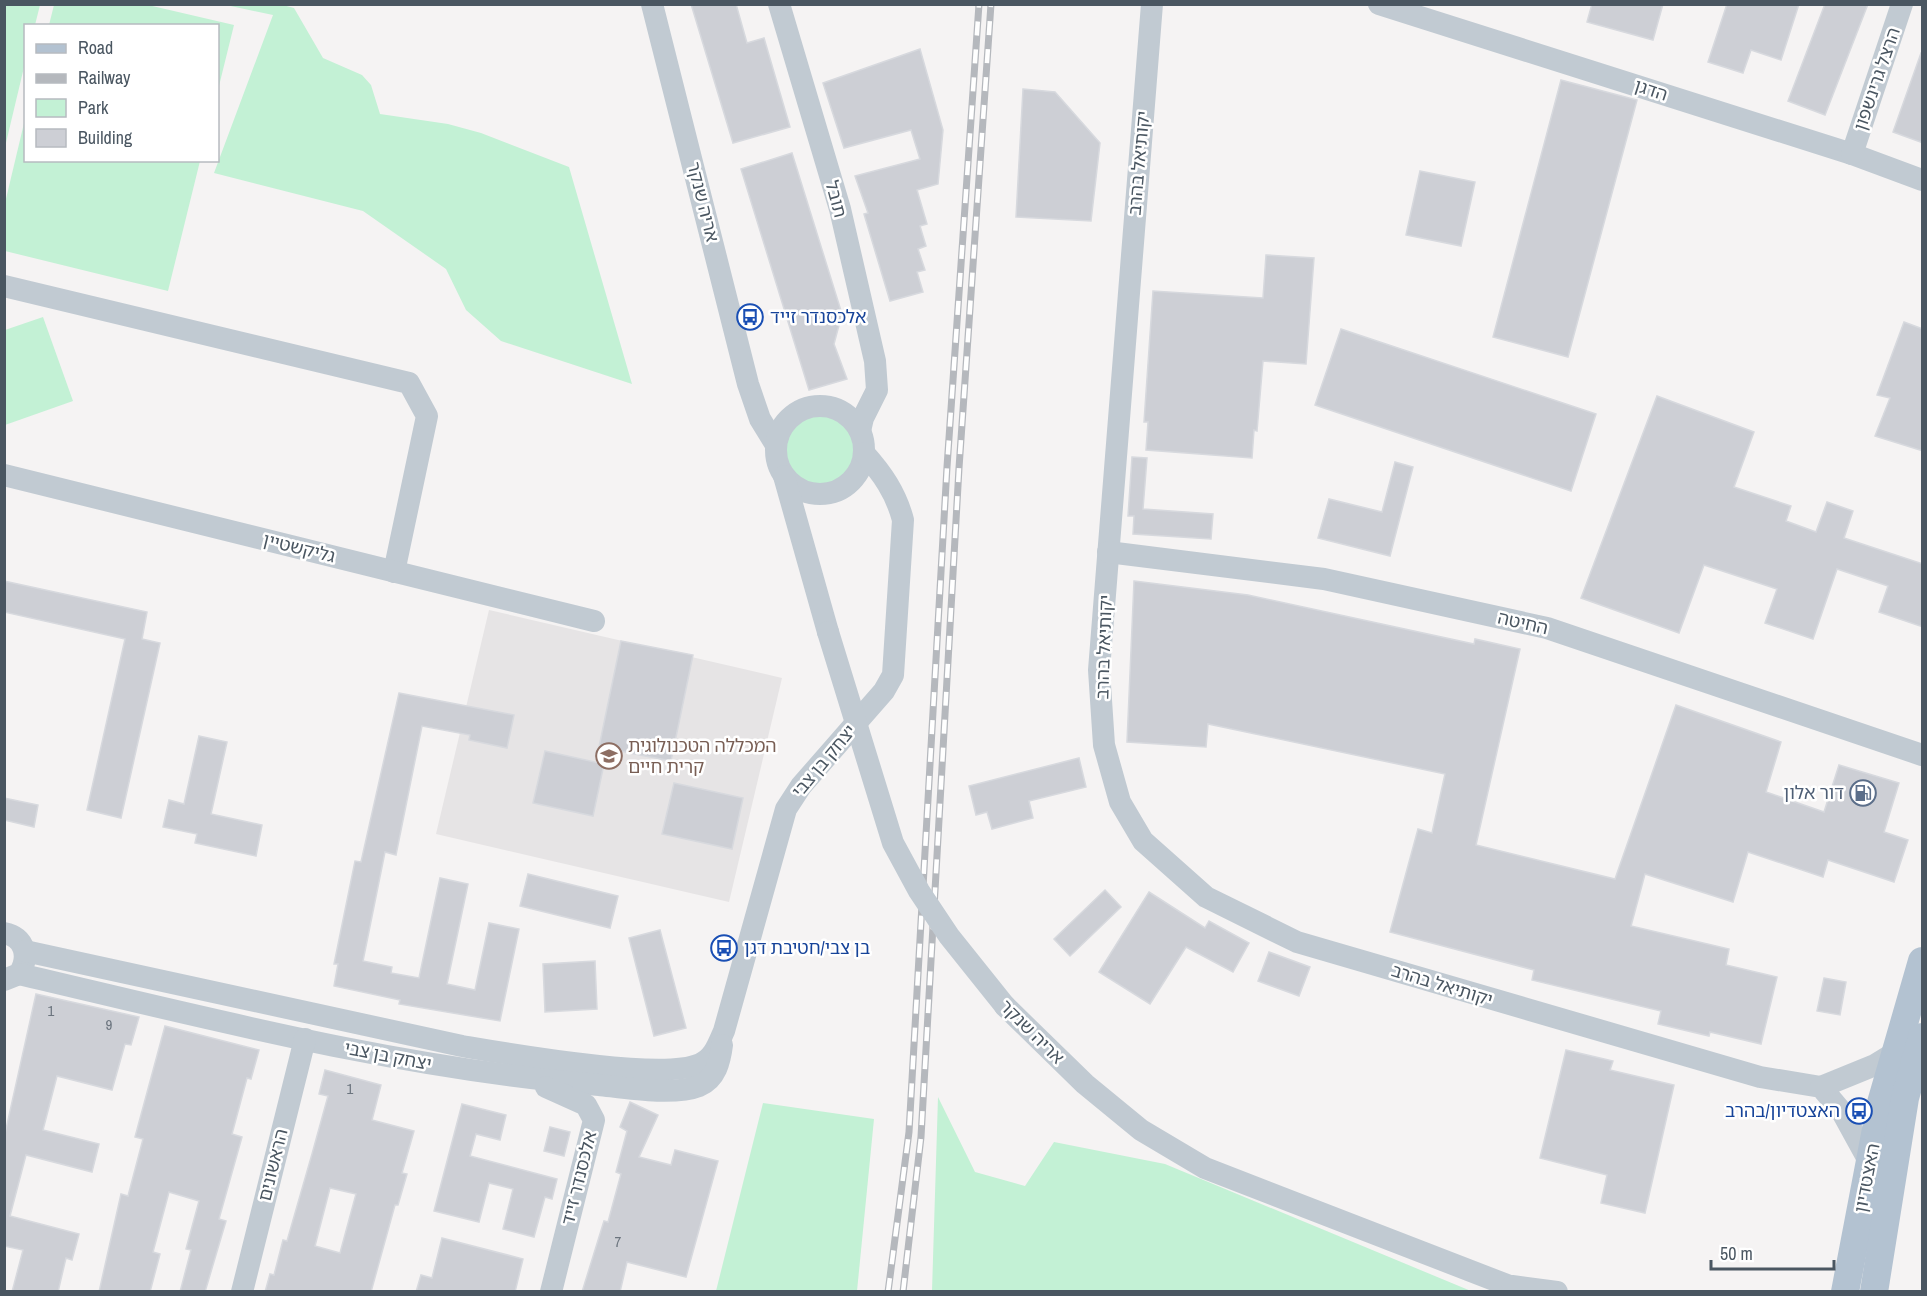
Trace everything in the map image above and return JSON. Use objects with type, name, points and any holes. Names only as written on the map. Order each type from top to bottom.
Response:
[{"type":"main road","name":"האצטדיון","points":[[1845,1292],[1893,1054],[1923,961]]},
{"type":"main road","name":"האצטדיון","points":[[1874,1292],[1905,1098],[1923,1037]]},
{"type":"street","name":"אריה שנקר","points":[[652,4],[752,400],[776,445]]},
{"type":"street","name":"תובל","points":[[779,4],[840,209],[875,361],[878,384],[875,397],[863,418],[862,442]]},
{"type":"street","name":"יקותיאל בהרב","points":[[1152,4],[1099,670],[1104,746],[1120,802],[1143,841],[1206,897],[1297,942],[1760,1077],[1821,1087]]},
{"type":"street","name":"הדגן","points":[[1379,4],[1852,154],[1923,180]]},
{"type":"street","name":"הרצל גרינשפון","points":[[1852,154],[1902,4]]},
{"type":"street","points":[[4,286],[409,383],[427,416],[394,572]]},
{"type":"street","points":[[875,397],[859,406],[836,409],[811,407],[790,418],[780,430],[776,445],[779,467],[784,476],[804,492],[840,488],[872,481],[895,496]]},
{"type":"street","points":[[752,400],[773,416],[790,418]]},
{"type":"street","points":[[803,543],[808,521],[818,504],[857,475],[862,442],[850,418],[836,409]]},
{"type":"street","name":"יצחק בן צבי","points":[[12,977],[450,1068],[516,1078],[636,1088],[696,1087],[714,1074],[786,809],[801,786],[884,691],[893,675],[904,533],[903,520],[895,496],[862,442]]},
{"type":"street","name":"גליקשטיין","points":[[4,476],[594,621]]},
{"type":"street","name":"אריה שנקר","points":[[784,476],[828,632],[893,843],[919,891],[949,936],[1005,1006],[1085,1084],[1142,1130],[1205,1168],[1518,1289],[1557,1292]]},
{"type":"street","name":"החיטה","points":[[1108,552],[1324,579],[1547,628],[1923,755]]},
{"type":"street","points":[[4,933],[17,938],[25,951],[26,959],[12,977]]},
{"type":"street","name":"יצחק בן צבי","points":[[25,951],[462,1046],[522,1056],[645,1068],[681,1068],[701,1064],[712,1056],[724,1031]]},
{"type":"street","name":"הראשונים","points":[[242,1292],[305,1039]]},
{"type":"street","points":[[1870,1163],[1842,1112],[1821,1087],[1875,1065],[1893,1054]]},
{"type":"street","name":"אלכסנדר זייד","points":[[516,1078],[564,1094],[586,1105],[594,1120],[551,1292]]},
{"type":"shaded area","name":"המכללה הטכנולוגית קרית חיים","points":[[489,610],[782,678],[729,902],[436,834]]},
{"type":"green space","points":[[5,4],[40,5],[35,24],[24,24],[24,67],[5,147]]},
{"type":"green space","points":[[279,4],[294,8],[323,58],[362,75],[371,85],[380,114],[448,124],[481,133],[569,167],[632,384],[501,341],[466,310],[446,269],[363,211],[214,173],[273,15],[226,5]]},
{"type":"green space","points":[[54,5],[148,5],[234,25],[219,86],[219,24],[49,24]]},
{"type":"green space","points":[[24,123],[24,162],[200,162],[168,291],[5,251],[5,203]]},
{"type":"green space","points":[[43,317],[73,401],[5,425],[5,330]]},
{"type":"green space","points":[[820,416],[833,419],[845,426],[852,438],[855,451],[852,464],[845,476],[833,483],[820,486],[807,483],[795,476],[788,464],[785,451],[788,438],[795,426],[807,419]]},
{"type":"green space","points":[[938,1097],[975,1172],[1025,1186],[1054,1142],[1165,1164],[1471,1291],[932,1291]]},
{"type":"green space","points":[[763,1103],[874,1119],[857,1291],[716,1291]]},
{"type":"building","points":[[691,4],[736,4],[747,43],[764,38],[790,127],[733,143]]},
{"type":"building","points":[[1592,4],[1663,4],[1653,40],[1587,22]]},
{"type":"building","points":[[1727,4],[1799,4],[1781,60],[1751,50],[1743,73],[1708,62]]},
{"type":"building","points":[[1825,4],[1868,4],[1825,115],[1788,101]]},
{"type":"building","points":[[920,49],[943,130],[938,184],[917,190],[927,224],[920,226],[926,246],[918,249],[925,270],[917,272],[923,292],[890,301],[864,214],[868,213],[855,176],[920,159],[911,130],[844,148],[823,83]]},
{"type":"building","points":[[1921,53],[1923,54],[1923,143],[1893,132]]},
{"type":"building","points":[[1561,80],[1637,100],[1568,357],[1493,337]]},
{"type":"building","points":[[1023,89],[1055,92],[1100,143],[1091,221],[1016,217]]},
{"type":"building","points":[[792,153],[842,314],[834,344],[847,379],[809,390],[741,169]]},
{"type":"building","points":[[1420,171],[1475,182],[1461,246],[1406,235]]},
{"type":"building","points":[[1266,255],[1314,258],[1306,364],[1263,361],[1257,431],[1254,430],[1252,458],[1146,450],[1148,422],[1144,422],[1153,291],[1263,298]]},
{"type":"building","points":[[1904,322],[1923,329],[1923,451],[1875,436],[1890,398],[1877,395]]},
{"type":"building","points":[[1341,329],[1596,414],[1571,491],[1315,405]]},
{"type":"building","points":[[1657,396],[1754,432],[1734,487],[1791,506],[1786,521],[1816,532],[1827,502],[1853,511],[1844,538],[1923,564],[1923,627],[1879,612],[1888,586],[1837,569],[1813,639],[1765,623],[1777,589],[1704,565],[1679,633],[1581,598]]},
{"type":"building","points":[[1132,457],[1147,458],[1143,509],[1213,514],[1211,539],[1133,534],[1134,516],[1128,516]]},
{"type":"building","points":[[1395,462],[1413,467],[1390,556],[1318,538],[1329,499],[1382,512]]},
{"type":"building","points":[[4,581],[147,612],[142,639],[160,643],[121,818],[87,810],[125,639],[4,612]]},
{"type":"building","points":[[1134,581],[1248,595],[1474,644],[1475,639],[1520,649],[1476,845],[1615,879],[1676,705],[1781,742],[1766,792],[1824,812],[1839,765],[1899,783],[1884,832],[1908,840],[1894,882],[1828,860],[1823,877],[1748,852],[1733,902],[1645,874],[1631,926],[1729,949],[1726,965],[1777,977],[1761,1044],[1710,1032],[1709,1036],[1658,1024],[1661,1011],[1532,980],[1534,970],[1390,932],[1418,829],[1432,833],[1445,774],[1208,724],[1206,747],[1127,742]]},
{"type":"building","points":[[621,641],[693,655],[671,761],[599,747]]},
{"type":"building","points":[[399,693],[514,715],[507,748],[469,740],[470,735],[422,726],[396,855],[385,852],[363,961],[392,967],[391,973],[419,978],[440,878],[468,884],[447,984],[475,990],[489,923],[519,929],[500,1021],[399,1004],[400,1000],[334,986],[338,964],[334,964],[355,861],[361,862]]},
{"type":"building","points":[[199,736],[227,742],[211,814],[262,825],[256,856],[195,843],[197,834],[163,827],[169,800],[184,804]]},
{"type":"building","points":[[545,751],[604,764],[593,816],[533,803]]},
{"type":"building","points":[[1079,758],[1086,787],[1029,801],[1033,818],[992,829],[987,812],[976,815],[969,786]]},
{"type":"building","points":[[674,783],[743,798],[732,849],[662,834]]},
{"type":"building","points":[[4,798],[38,805],[34,827],[4,820]]},
{"type":"building","points":[[528,874],[618,896],[610,928],[520,906]]},
{"type":"building","points":[[1105,890],[1121,907],[1070,956],[1054,939]]},
{"type":"building","points":[[1149,892],[1205,928],[1209,921],[1249,943],[1233,972],[1186,947],[1150,1004],[1099,972]]},
{"type":"building","points":[[660,930],[686,1028],[654,1036],[629,938]]},
{"type":"building","points":[[1269,952],[1310,967],[1299,996],[1258,981]]},
{"type":"building","points":[[595,961],[597,1009],[545,1012],[543,964]]},
{"type":"building","points":[[1824,978],[1846,982],[1840,1015],[1817,1011]]},
{"type":"building","points":[[36,994],[139,1017],[131,1045],[125,1044],[112,1090],[57,1076],[43,1130],[99,1144],[92,1172],[26,1155],[10,1216],[79,1234],[72,1260],[66,1258],[58,1292],[12,1292],[23,1250],[4,1246],[4,1138]]},
{"type":"building","points":[[165,1026],[259,1050],[251,1079],[247,1078],[232,1134],[242,1137],[219,1219],[226,1221],[205,1292],[180,1292],[191,1250],[186,1249],[199,1201],[169,1192],[153,1252],[160,1254],[150,1292],[99,1292],[121,1194],[128,1196],[143,1139],[135,1137]]},
{"type":"building","points":[[1566,1050],[1613,1061],[1610,1070],[1674,1085],[1645,1213],[1601,1203],[1607,1175],[1540,1158]]},
{"type":"building","points":[[325,1070],[381,1085],[372,1120],[414,1131],[402,1173],[407,1174],[398,1205],[395,1205],[371,1292],[265,1292],[270,1274],[274,1275],[283,1240],[287,1241],[328,1096],[319,1094]],"holes":[[[330,1188],[356,1194],[340,1253],[315,1246]]]},
{"type":"building","points":[[630,1102],[658,1115],[639,1157],[671,1165],[675,1150],[718,1161],[686,1277],[627,1262],[620,1292],[582,1292],[604,1221],[608,1222],[621,1174],[616,1172],[627,1131],[620,1127]]},
{"type":"building","points":[[462,1104],[506,1115],[500,1140],[476,1134],[470,1156],[557,1179],[552,1199],[545,1197],[534,1237],[503,1229],[513,1189],[489,1183],[479,1222],[434,1211]]},
{"type":"building","points":[[550,1127],[570,1132],[564,1156],[544,1151]]},
{"type":"building","points":[[442,1238],[523,1259],[515,1292],[416,1292],[421,1275],[432,1278]]},
{"type":"railway","points":[[888,1292],[909,1132],[947,467],[979,4]]},
{"type":"railway","points":[[903,1292],[921,1137],[959,468],[991,4]]},
{"type":"place","name":"אלכסנדר זייד","points":[[750,317]]},
{"type":"place","name":"המכללה הטכנולוגית קרית חיים","points":[[609,756]]},
{"type":"place","name":"דור אלון","points":[[1863,793]]},
{"type":"place","name":"בן צבי/חטיבת דגן","points":[[724,948]]},
{"type":"place","name":"האצטדיון/בהרב","points":[[1859,1111]]}]
